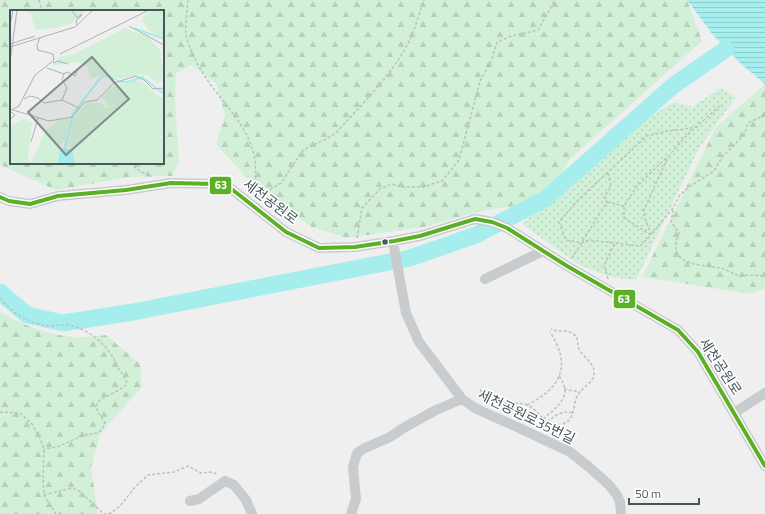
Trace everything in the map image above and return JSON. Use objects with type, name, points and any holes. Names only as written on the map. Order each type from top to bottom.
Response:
[{"type":"street","name":"세천공원로","points":[[0,197],[9,201],[30,204],[58,196],[126,190],[172,183],[215,184],[229,188],[248,201],[286,232],[320,248],[394,244],[475,219],[492,222],[507,228],[567,266],[678,330],[698,352],[765,466]]},
{"type":"street","name":"세천공원로35번길","points":[[394,244],[406,313],[419,342],[462,398],[475,408],[570,452],[589,467],[618,495],[621,514]]},
{"type":"street","points":[[485,279],[543,250]]},
{"type":"street","points":[[734,413],[765,393]]},
{"type":"street","name":"세천공원로35번길","points":[[352,514],[356,499],[353,466],[357,453],[390,437],[417,420],[462,398]]},
{"type":"street","points":[[190,501],[199,499],[224,481],[234,485],[246,500],[252,514]]},
{"type":"path","points":[[39,0],[42,10]]},
{"type":"path","points":[[188,0],[186,34],[192,54],[204,77],[232,110],[250,140],[256,171],[253,192],[248,201]]},
{"type":"path","points":[[248,201],[281,183],[303,150],[328,138],[336,132],[380,83],[401,55],[409,41],[424,0]]},
{"type":"path","points":[[355,247],[362,208],[380,188],[392,184],[401,187],[423,188],[442,180],[460,160],[480,81],[491,62],[497,42],[512,36],[538,30],[555,0]]},
{"type":"path","points":[[651,236],[624,218],[624,206],[637,186],[686,136],[698,127],[722,104]]},
{"type":"path","points":[[698,127],[668,131],[648,136],[631,150],[578,200],[559,222],[566,240],[581,243],[589,240],[640,246],[651,236],[689,186],[714,171],[722,156],[744,135],[748,123],[765,116]]},
{"type":"path","points":[[651,236],[643,212],[668,156]]},
{"type":"path","points":[[131,164],[141,172],[153,176]]},
{"type":"path","points":[[607,202],[604,196],[611,186],[608,173]]},
{"type":"path","points":[[607,202],[624,206]]},
{"type":"path","points":[[571,260],[607,202]]},
{"type":"path","points":[[673,208],[670,222],[679,233],[676,240],[676,251],[682,260],[700,265],[722,268],[739,276],[758,275],[765,277]]},
{"type":"path","points":[[609,290],[610,283],[607,278],[604,265],[615,243]]},
{"type":"path","points":[[0,298],[10,310],[23,318],[52,326],[66,325],[78,327],[97,338],[114,358],[120,371],[125,376],[127,384],[123,388],[103,398],[97,403],[97,410],[105,423],[102,430],[97,433],[84,435],[57,447],[44,449]]},
{"type":"path","points":[[480,389],[489,399],[499,404],[519,403],[527,405],[547,422],[557,425],[568,422],[573,413],[576,397],[593,379],[594,372],[593,366],[579,348],[578,340],[570,332],[551,330],[561,355],[562,362],[559,376],[555,384],[543,396],[527,405]]},
{"type":"path","points":[[542,419],[557,408],[562,402],[564,389],[562,379],[559,376]]},
{"type":"path","points":[[564,389],[580,392]]},
{"type":"path","points":[[0,412],[20,414],[32,424],[40,438],[44,449],[44,495],[56,514]]},
{"type":"path","points":[[547,422],[556,414],[562,412],[573,413]]},
{"type":"path","points":[[44,495],[72,488],[79,490],[104,514],[111,513],[148,475],[174,472],[188,466],[201,473],[213,472],[224,481]]},
{"type":"green space","points":[[0,0],[687,0],[702,41],[571,158],[559,177],[530,200],[509,207],[482,211],[424,227],[347,238],[312,227],[263,196],[216,144],[225,115],[216,83],[191,65],[176,73],[175,98],[179,162],[172,176],[129,177],[56,190],[0,165]]},
{"type":"green space","points":[[765,84],[765,288],[752,294],[642,277],[716,127]]},
{"type":"green space","points":[[720,88],[736,97],[699,148],[636,280],[612,277],[581,266],[522,224],[647,119],[674,102],[693,107]]},
{"type":"green space","points":[[0,311],[25,325],[54,334],[76,337],[106,335],[140,364],[142,387],[101,433],[91,467],[98,514],[0,514]]},
{"type":"water","points":[[687,0],[765,0],[765,84],[740,63],[713,35]]},
{"type":"waterway","points":[[0,292],[27,315],[63,323],[133,312],[410,258],[476,235],[545,199],[674,85],[726,49]]},
{"type":"transit line","name":"63","points":[[0,197],[9,201],[30,204],[58,196],[126,190],[171,183],[215,184],[229,187],[286,232],[319,248],[355,247],[394,241],[420,236],[475,219],[492,222],[507,228],[567,266],[678,330],[698,352],[765,466]]}]
